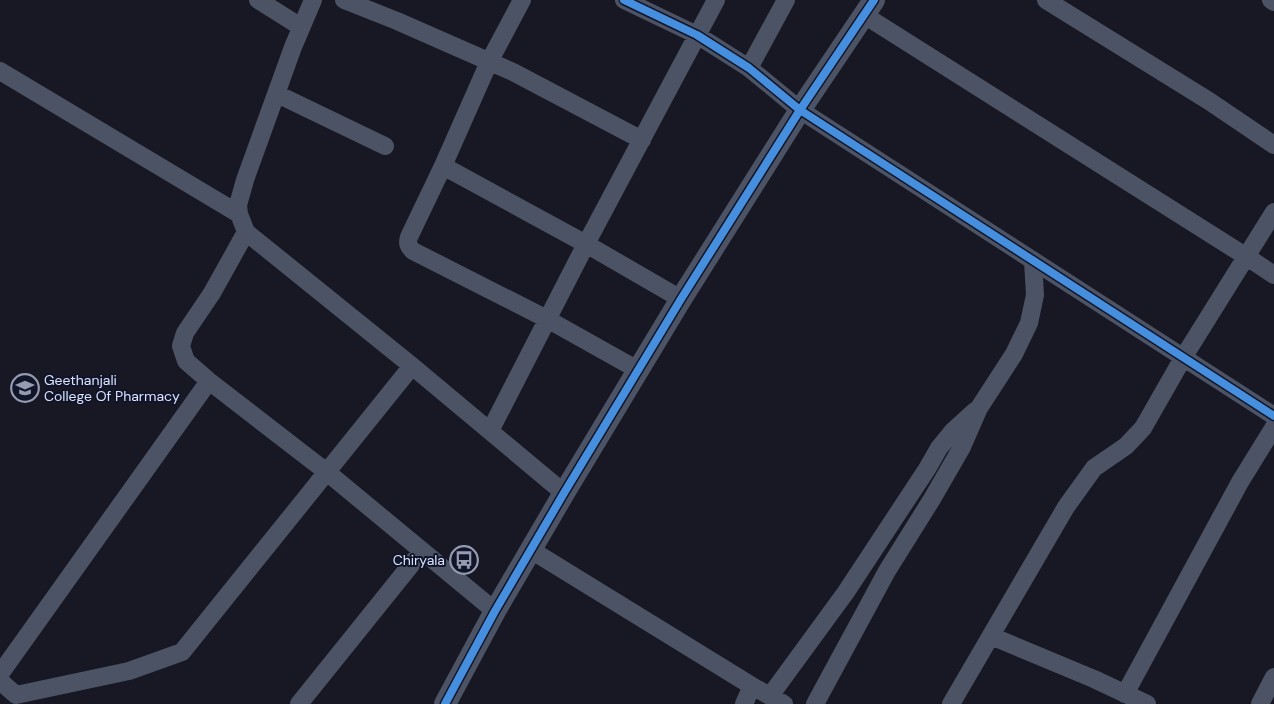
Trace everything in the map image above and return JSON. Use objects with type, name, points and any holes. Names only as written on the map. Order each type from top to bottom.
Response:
[{"type":"street","points":[[258,0],[301,27]]},
{"type":"street","points":[[313,0],[301,27],[238,204],[239,214],[246,232],[412,366],[564,493]]},
{"type":"street","points":[[344,0],[513,72],[642,140]]},
{"type":"street","points":[[522,0],[489,62],[407,242],[413,251],[547,318],[638,370]]},
{"type":"street","points":[[624,0],[698,35],[749,68],[800,110],[1274,416]]},
{"type":"street","points":[[490,431],[547,318],[716,0]]},
{"type":"street","points":[[749,68],[786,0]]},
{"type":"street","points":[[1046,0],[1209,101],[1274,145]]},
{"type":"street","points":[[446,704],[495,611],[638,370],[800,110],[869,8],[1274,275]]},
{"type":"street","points":[[0,70],[239,214]]},
{"type":"street","points":[[277,94],[386,146]]},
{"type":"street","points":[[443,166],[586,244],[681,300]]},
{"type":"street","points":[[951,704],[1066,507],[1094,468],[1126,446],[1143,428],[1183,358],[1274,212]]},
{"type":"street","points":[[246,232],[212,293],[185,332],[182,346],[186,361],[328,473],[495,611]]},
{"type":"street","points":[[815,704],[888,571],[962,447],[979,408],[1014,354],[1029,322],[1035,295],[1033,260]]},
{"type":"street","points":[[0,681],[16,701],[129,671],[182,652],[328,473],[412,366]]},
{"type":"street","points":[[0,674],[209,381]]},
{"type":"street","points":[[531,550],[777,700],[939,448],[952,431],[979,408]]},
{"type":"street","points":[[1125,694],[1240,482],[1274,427]]},
{"type":"street","points":[[300,704],[422,551]]},
{"type":"street","points":[[991,636],[1094,679],[1147,704]]},
{"type":"street","points":[[1260,704],[1274,677]]},
{"type":"street","points":[[744,704],[752,686]]},
{"type":"cycle path","points":[[624,0],[697,35],[749,68],[800,110],[1274,416]]},
{"type":"cycle path","points":[[445,704],[495,611],[681,299],[800,110],[874,0]]},
{"type":"place","name":"Geethanjali College Of Pharmacy","points":[[25,388]]},
{"type":"place","name":"Chiryala","points":[[464,560]]}]
